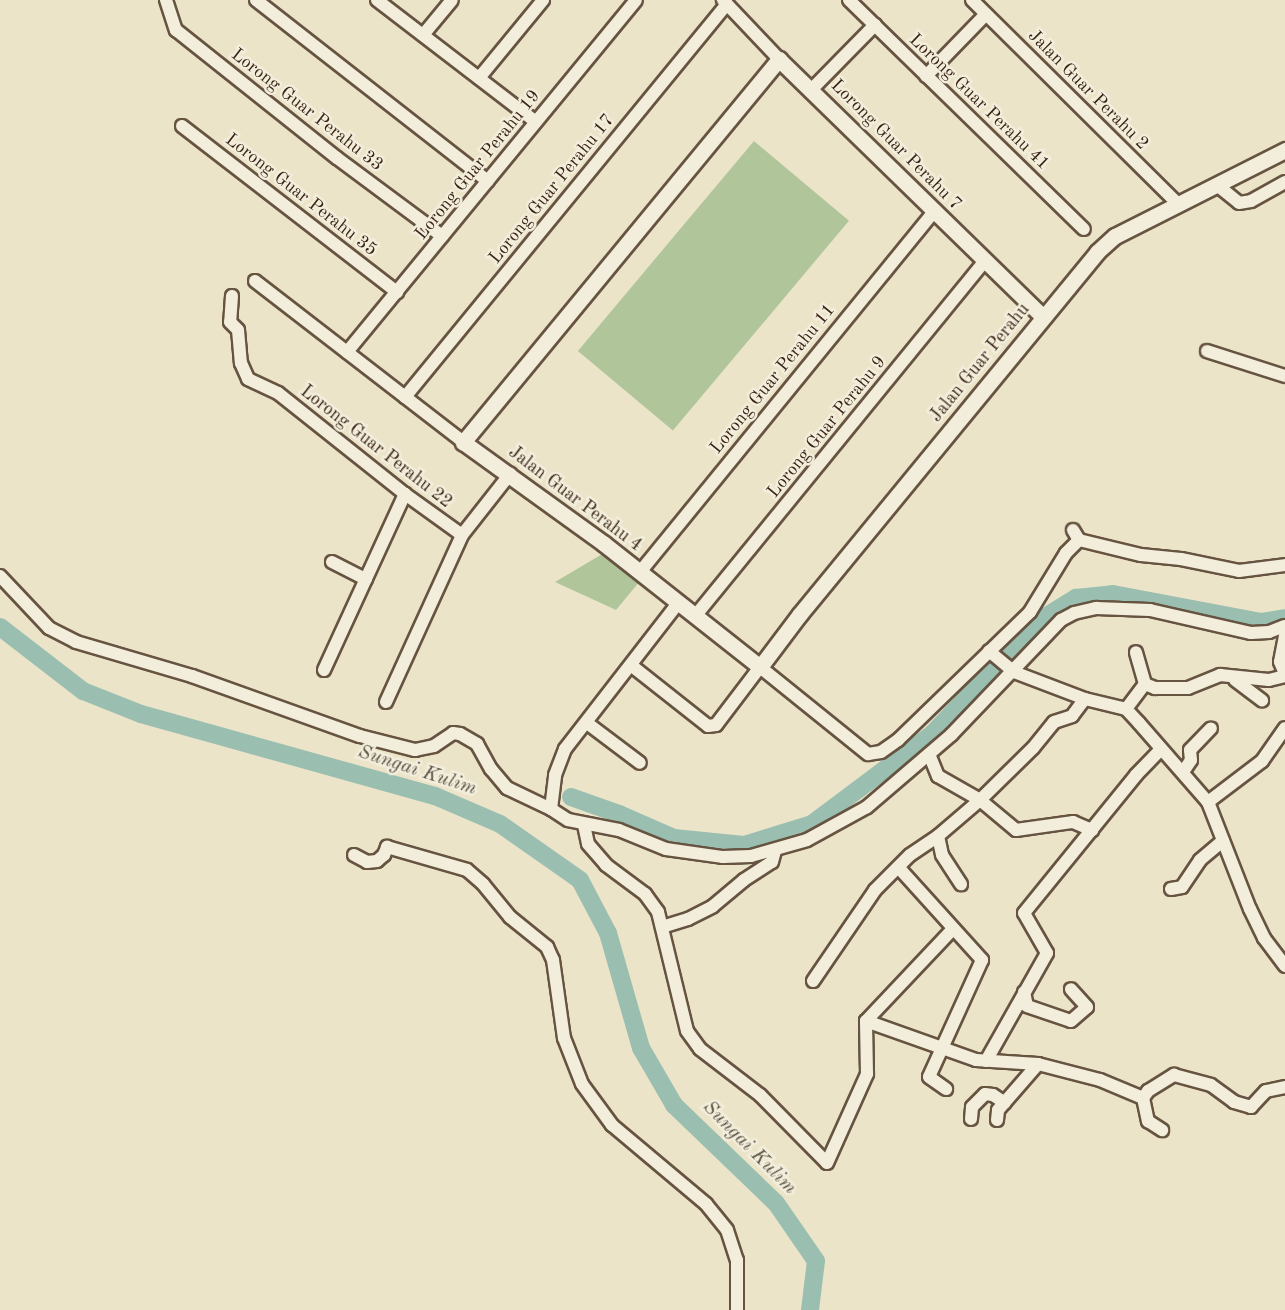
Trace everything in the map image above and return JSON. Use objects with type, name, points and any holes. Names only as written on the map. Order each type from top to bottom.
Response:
[{"type":"street","name":"Lorong Guar Perahu 33","points":[[166,0],[176,30],[337,158],[442,236]]},
{"type":"street","points":[[256,0],[488,181]]},
{"type":"street","points":[[377,0],[536,122]]},
{"type":"street","points":[[423,35],[452,0]]},
{"type":"street","points":[[480,78],[543,0]]},
{"type":"street","name":"Lorong Guar Perahu 19","points":[[347,352],[636,0]]},
{"type":"street","name":"Lorong Guar Perahu 41","points":[[849,0],[1084,230]]},
{"type":"street","name":"Jalan Guar Perahu 2","points":[[972,0],[1179,205]]},
{"type":"street","name":"Lorong Guar Perahu 7","points":[[725,2],[779,59],[1043,317]]},
{"type":"street","name":"Lorong Guar Perahu 17","points":[[405,397],[725,2]]},
{"type":"street","points":[[926,76],[986,14]]},
{"type":"street","points":[[812,89],[875,25]]},
{"type":"street","points":[[463,442],[779,59]]},
{"type":"street","name":"Lorong Guar Perahu 35","points":[[182,126],[397,292]]},
{"type":"street","name":"Jalan Guar Perahu","points":[[760,667],[800,614],[1097,252],[1114,236],[1285,150]]},
{"type":"street","points":[[1217,185],[1239,203],[1251,201],[1285,182]]},
{"type":"street","name":"Lorong Guar Perahu 11","points":[[640,572],[935,210]]},
{"type":"street","name":"Lorong Guar Perahu 9","points":[[696,615],[985,261]]},
{"type":"street","name":"Jalan Guar Perahu 4","points":[[255,281],[463,442],[510,474],[696,615],[868,754],[880,752],[898,740],[992,652]]},
{"type":"street","name":"Lorong Guar Perahu 22","points":[[232,296],[230,322],[238,330],[244,372],[248,379],[268,387],[405,494],[462,535]]},
{"type":"street","points":[[1207,351],[1285,376]]},
{"type":"street","points":[[386,702],[462,535],[510,474]]},
{"type":"street","points":[[324,670],[405,494]]},
{"type":"street","points":[[1285,565],[1239,571],[1170,557],[1141,555],[1076,535],[1030,612],[992,652],[1014,671],[1085,699],[1126,709],[1208,802],[1264,938],[1285,966]]},
{"type":"street","points":[[332,562],[366,579]]},
{"type":"street","points":[[0,576],[49,628],[76,642],[192,676],[360,736],[415,750],[434,746],[453,733],[460,734],[477,744],[491,769],[507,788],[551,809],[568,820],[584,825],[619,830],[666,849],[723,857],[751,856],[775,851],[832,828],[867,807],[929,754],[1014,671],[1061,620],[1074,612],[1096,608],[1150,610],[1251,633],[1269,632],[1285,626]]},
{"type":"street","points":[[551,809],[555,775],[566,749],[679,602]]},
{"type":"street","points":[[1145,684],[1155,688],[1188,688],[1220,675],[1269,680],[1285,675],[1280,662],[1285,636]]},
{"type":"street","points":[[1136,652],[1145,684]]},
{"type":"street","points":[[632,666],[708,726],[716,725],[760,667]]},
{"type":"street","points":[[1220,675],[1239,681],[1262,700]]},
{"type":"street","points":[[1126,709],[1145,684]]},
{"type":"street","points":[[813,981],[875,890],[899,868],[909,855],[939,836],[980,800],[1033,748],[1054,722],[1072,716],[1085,699]]},
{"type":"street","points":[[587,723],[640,763]]},
{"type":"street","points":[[1183,772],[1191,760],[1190,750],[1211,728]]},
{"type":"street","points":[[1208,802],[1262,761],[1285,728]]},
{"type":"street","points":[[986,1060],[1047,953],[1024,913],[1136,775],[1160,750]]},
{"type":"street","points":[[929,754],[938,776],[980,800],[1016,830],[1073,822],[1092,830]]},
{"type":"street","points":[[584,825],[588,844],[606,865],[645,894],[658,912],[687,1031],[700,1049],[760,1095],[827,1163],[867,1074],[866,1021],[952,929]]},
{"type":"street","points":[[939,836],[942,855],[961,884]]},
{"type":"street","points":[[1171,889],[1182,887],[1200,860],[1223,841]]},
{"type":"street","points":[[354,855],[367,862],[377,861],[384,855],[387,847],[467,870],[483,884],[510,917],[547,947],[553,960],[564,1038],[582,1084],[612,1125],[706,1204],[727,1230],[737,1260],[737,1310]]},
{"type":"street","points":[[662,927],[688,919],[721,901],[744,880],[772,862],[775,851]]},
{"type":"street","points":[[899,868],[982,960],[929,1077],[946,1089]]},
{"type":"street","points":[[1024,992],[1027,1006],[1071,1021],[1087,1007],[1071,989]]},
{"type":"street","points":[[866,1021],[943,1050],[986,1060],[1038,1064],[1100,1080],[1143,1098]]},
{"type":"street","points":[[997,1120],[998,1110],[1038,1064]]},
{"type":"street","points":[[1162,1130],[1148,1120],[1143,1098],[1148,1091],[1174,1075],[1210,1085],[1234,1102],[1251,1107],[1266,1091],[1285,1087]]},
{"type":"street","points":[[971,1119],[972,1107],[985,1094],[993,1095],[1005,1103]]},
{"type":"green space","points":[[754,141],[849,221],[673,431],[578,351]]},
{"type":"green space","points":[[604,553],[640,581],[616,610],[555,582]]},
{"type":"waterway","points":[[571,797],[619,814],[674,838],[744,845],[812,824],[933,733],[1042,619],[1076,598],[1113,594],[1261,622],[1285,618]]},
{"type":"waterway","name":"Sungai Kulim","points":[[0,627],[83,691],[141,714],[435,796],[500,824],[580,880],[608,933],[641,1048],[674,1105],[776,1203],[816,1261],[810,1310]]}]
